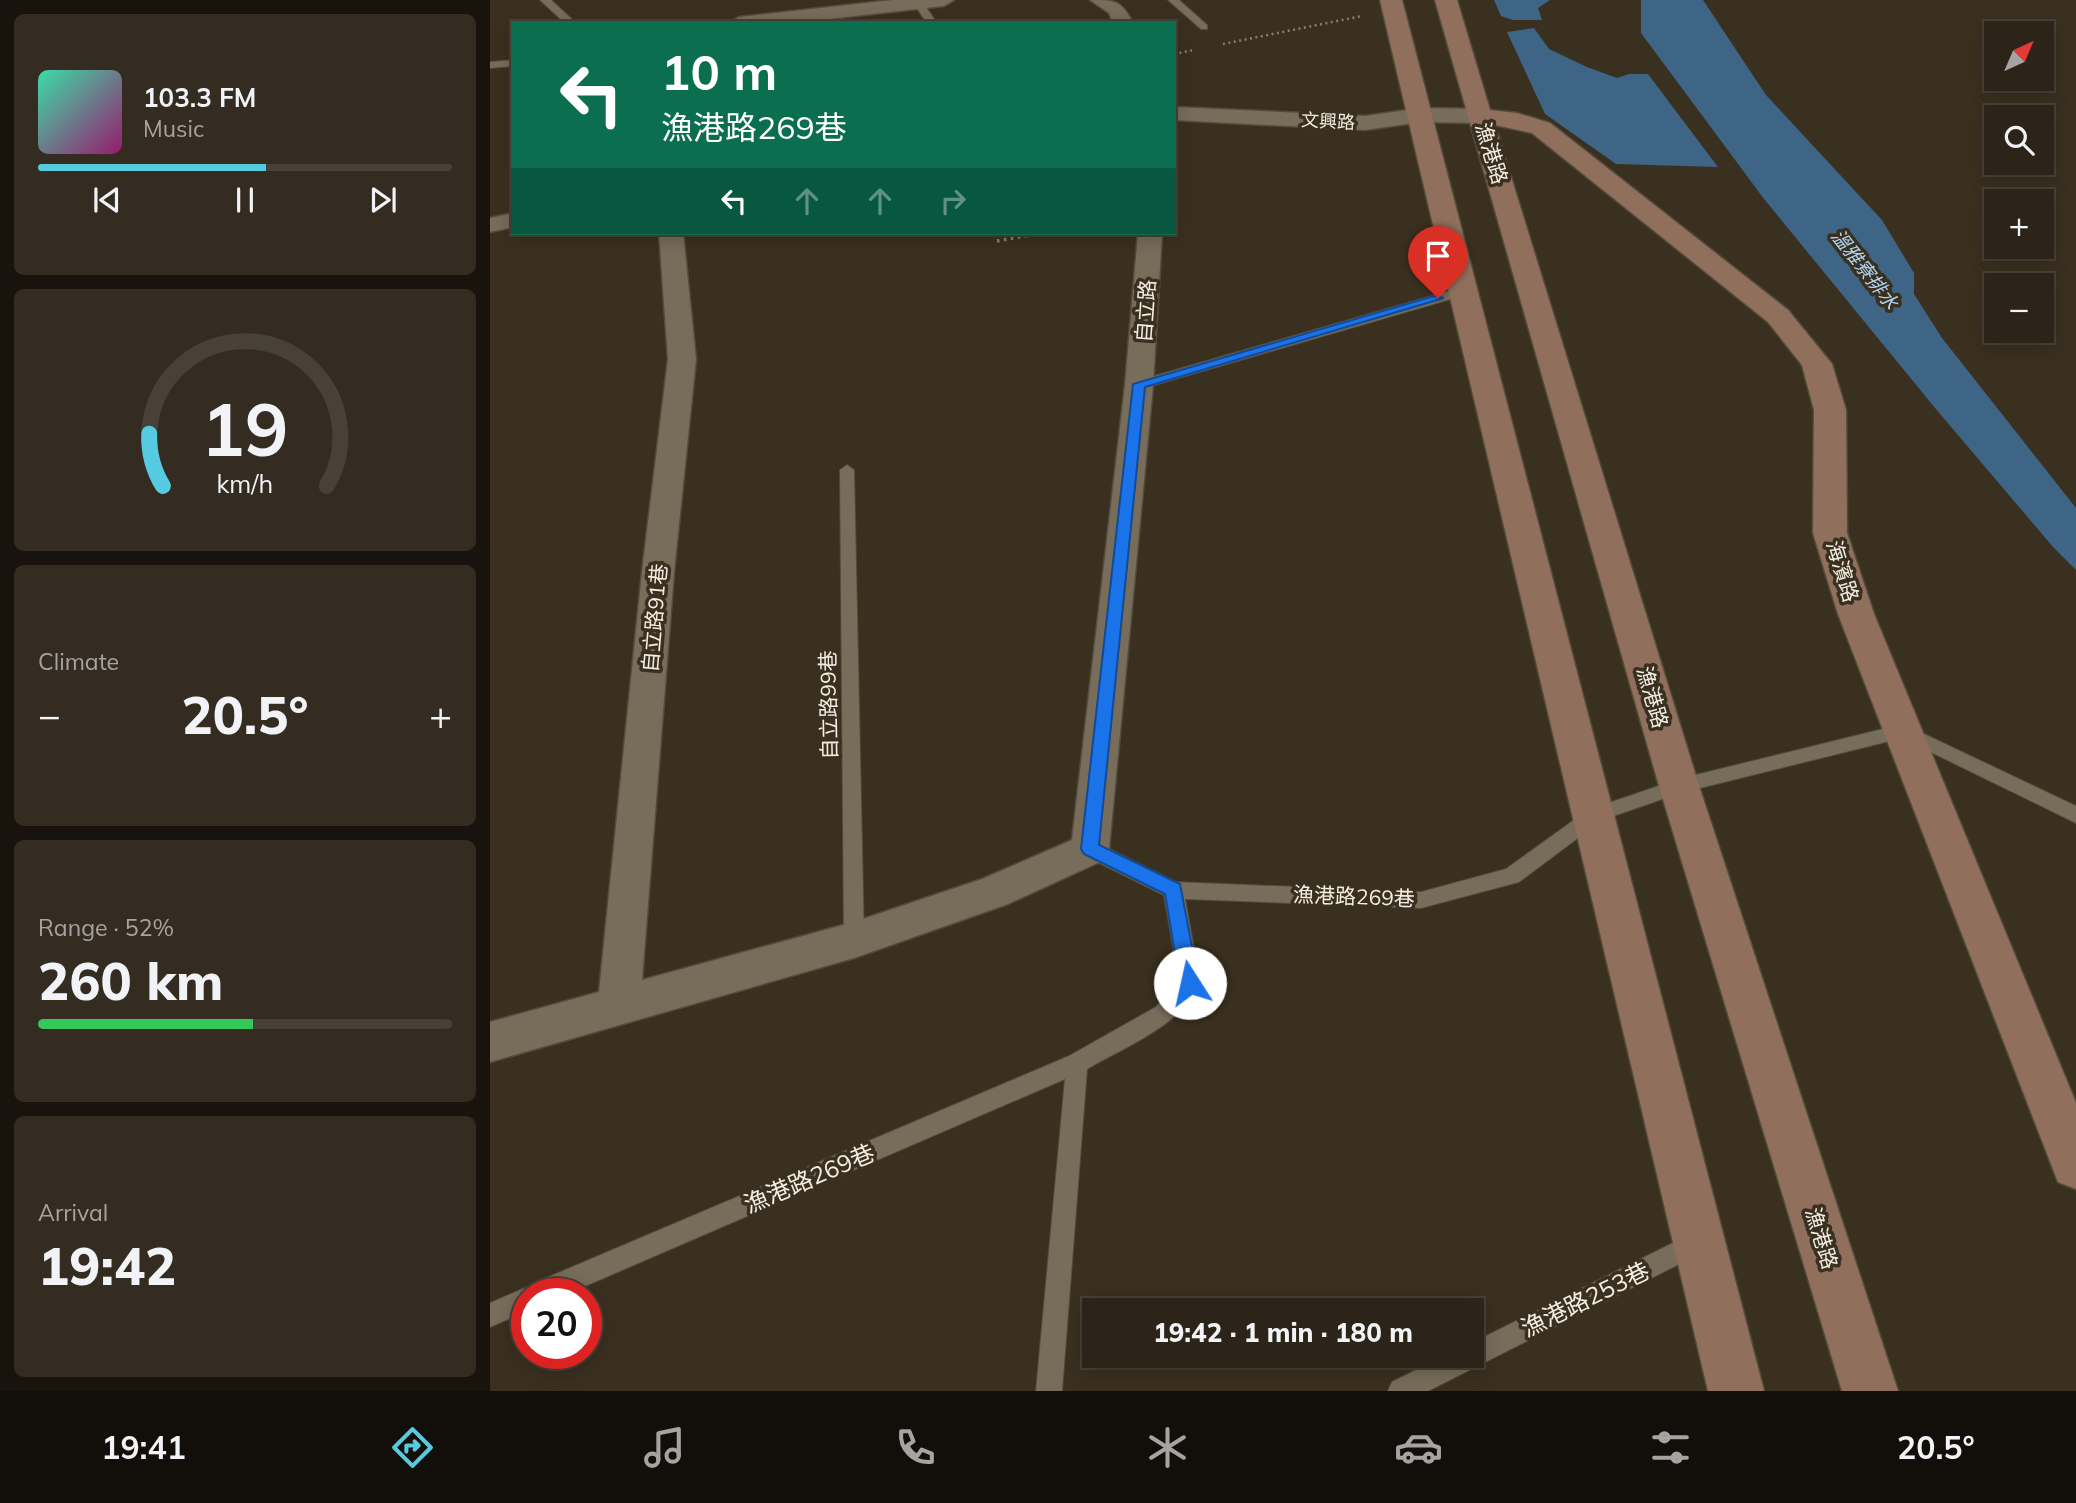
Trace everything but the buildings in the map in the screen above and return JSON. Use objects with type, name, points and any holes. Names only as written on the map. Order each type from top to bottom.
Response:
[{"type":"street","points":[[755,21],[944,0]]},
{"type":"street","points":[[1100,0],[1117,10],[1122,21]]},
{"type":"street","name":"漁港路","points":[[1446,0],[1679,786],[1870,1391]]},
{"type":"street","points":[[1392,5],[1736,1391]]},
{"type":"street","name":"文興路","points":[[1176,113],[1365,123],[1421,115],[1481,116]]},
{"type":"street","name":"海濱路","points":[[1481,116],[1517,120],[1541,128],[1778,316],[1817,364],[1830,410],[1830,533],[1856,614],[2076,1164]]},
{"type":"street","points":[[490,225],[511,220]]},
{"type":"street","name":"自立路91巷","points":[[620,1004],[658,572],[682,359],[671,235]]},
{"type":"street","name":"自立路","points":[[1090,849],[1139,384],[1150,235]]},
{"type":"street","points":[[490,1042],[854,940],[994,892],[1090,849]]},
{"type":"lane","points":[[545,0],[569,21]]},
{"type":"lane","points":[[1174,0],[1204,27]]},
{"type":"lane","points":[[916,1],[931,21]]},
{"type":"lane","points":[[490,65],[511,63]]},
{"type":"lane","points":[[1139,384],[1463,291]]},
{"type":"lane","name":"自立路99巷","points":[[847,470],[854,940]]},
{"type":"lane","points":[[1903,731],[2076,815]]},
{"type":"lane","name":"漁港路269巷","points":[[1090,849],[1173,890],[1421,900],[1512,876],[1595,815],[1679,786],[1903,731]]},
{"type":"lane","name":"漁港路269巷","points":[[576,1278],[1077,1063],[1164,1014],[1190,983],[1173,890]]},
{"type":"lane","points":[[1049,1391],[1077,1063]]},
{"type":"lane","name":"漁港路253巷","points":[[1484,1350],[1698,1243]]},
{"type":"lane","points":[[490,1315],[511,1306]]},
{"type":"lane","name":"漁港路253巷","points":[[1401,1391],[1447,1368]]},
{"type":"path","points":[[1215,46],[1392,5]]},
{"type":"path","points":[[1176,54],[1202,48]]},
{"type":"path","points":[[997,241],[1030,235]]},
{"type":"water","points":[[1494,0],[1550,0],[1538,8],[1542,20],[1513,20],[1501,16]]},
{"type":"water","name":"溫雅寮排水","points":[[1641,0],[1703,0],[1766,95],[1882,220],[1914,273],[1914,294],[1942,338],[2076,508],[2076,570],[2053,547],[1935,408],[1764,199],[1641,33]]},
{"type":"water","points":[[1534,28],[1549,49],[1587,67],[1617,78],[1629,74],[1648,74],[1718,167],[1616,164],[1545,114],[1507,32]]},
{"type":"route","points":[[1190,983],[1173,890],[1090,849],[1139,384],[1438,298]]}]
